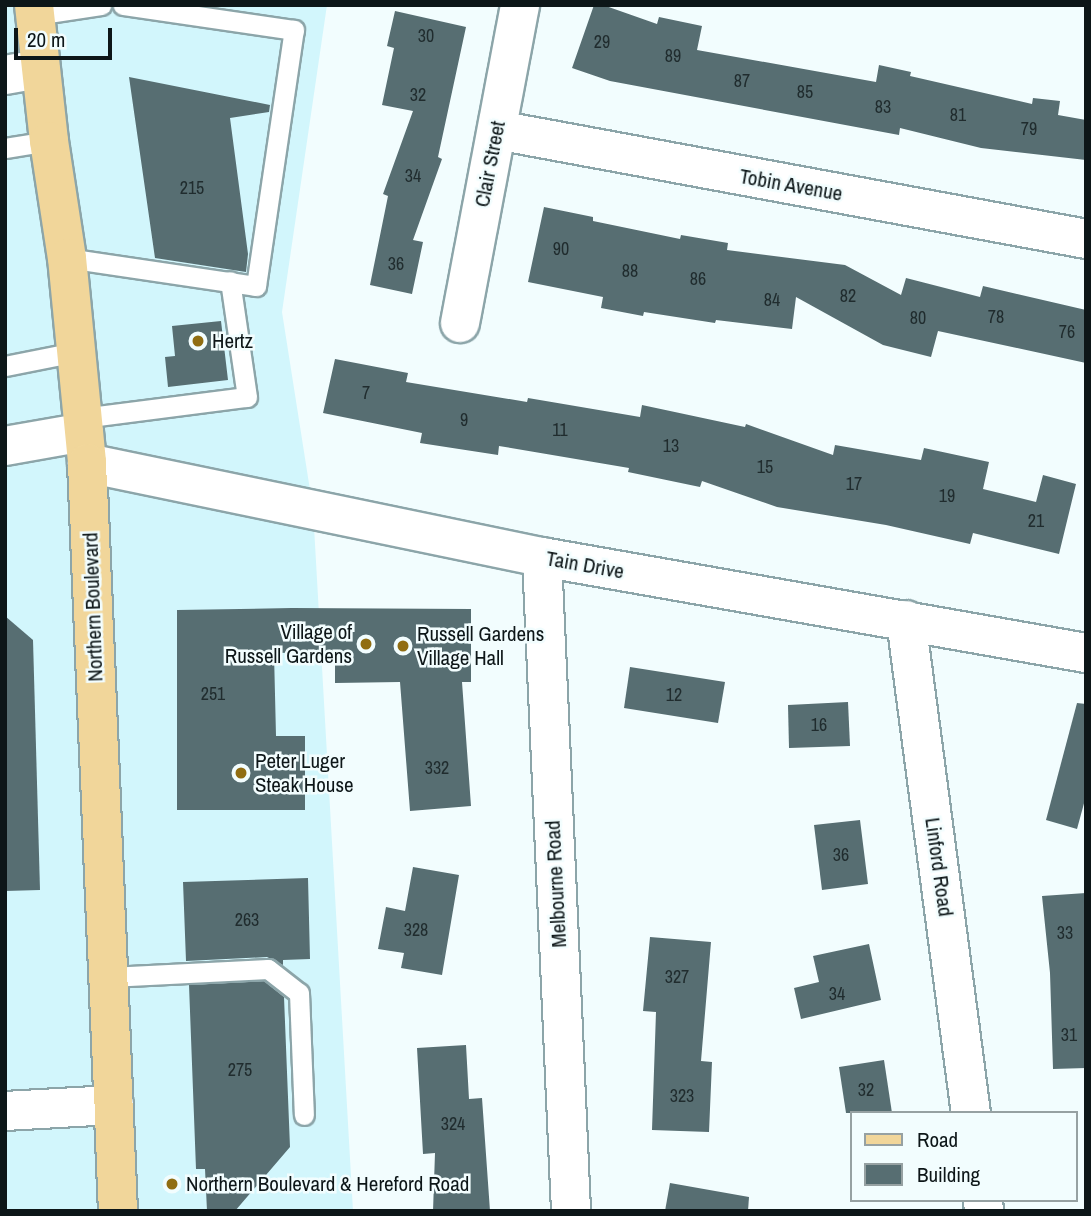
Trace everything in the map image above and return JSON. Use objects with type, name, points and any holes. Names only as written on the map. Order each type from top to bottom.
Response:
[{"type":"main road","name":"Northern Boulevard","points":[[35,10],[23,72],[49,141],[67,258],[85,438],[118,1211]]},
{"type":"street","name":"Clair Street","points":[[460,323],[520,5]]},
{"type":"street","name":"Tobin Avenue","points":[[497,130],[1086,239]]},
{"type":"street","points":[[5,446],[85,438]]},
{"type":"street","name":"Tain Drive","points":[[85,438],[542,558],[1086,653]]},
{"type":"street","name":"Melbourne Road","points":[[542,558],[571,1211]]},
{"type":"street","name":"Linford Road","points":[[906,620],[971,1111]]},
{"type":"street","points":[[5,1111],[114,1105]]},
{"type":"lane","points":[[35,10],[101,5]]},
{"type":"lane","points":[[67,258],[256,286],[294,30],[123,5]]},
{"type":"lane","points":[[5,148],[49,141]]},
{"type":"lane","points":[[85,438],[247,397],[230,282]]},
{"type":"lane","points":[[5,366],[76,352]]},
{"type":"lane","points":[[109,977],[268,969],[299,993],[304,1115]]},
{"type":"shaded area","points":[[5,5],[327,5],[282,312],[313,509],[353,1211],[5,1211]]},
{"type":"building","points":[[594,5],[603,5],[657,24],[659,17],[702,26],[697,50],[876,82],[879,65],[911,72],[910,76],[1032,104],[1033,98],[1060,101],[1058,115],[1086,120],[1086,160],[981,148],[900,128],[899,135],[610,81],[572,68]]},
{"type":"building","points":[[395,11],[466,27],[438,157],[442,159],[413,240],[423,242],[412,294],[370,285],[388,196],[383,194],[413,111],[382,105],[394,48],[387,46]]},
{"type":"building","points":[[129,77],[270,105],[269,112],[230,118],[248,254],[246,272],[155,258]]},
{"type":"building","points":[[544,207],[593,217],[593,221],[680,239],[681,235],[728,243],[727,250],[845,265],[901,295],[906,278],[980,297],[983,286],[1086,310],[1086,363],[938,331],[931,357],[883,345],[796,297],[792,329],[716,320],[715,323],[644,312],[643,316],[601,308],[603,297],[528,282]]},
{"type":"building","name":"Hertz","points":[[221,321],[228,380],[168,387],[165,357],[175,356],[172,326]]},
{"type":"building","points":[[335,359],[408,373],[406,382],[527,402],[528,398],[640,417],[642,405],[745,427],[746,424],[833,455],[835,445],[921,460],[924,448],[989,462],[983,489],[1036,502],[1043,475],[1076,484],[1059,554],[973,533],[970,544],[886,525],[777,507],[702,481],[700,487],[628,472],[629,468],[499,446],[498,455],[420,443],[422,433],[323,413]]},
{"type":"building","points":[[471,609],[471,682],[462,682],[471,806],[410,811],[400,682],[335,683],[335,652],[274,653],[276,736],[305,736],[305,810],[177,810],[177,610]]},
{"type":"building","points":[[5,616],[33,640],[40,890],[5,891]]},
{"type":"building","points":[[630,667],[725,682],[718,723],[624,708]]},
{"type":"building","points":[[848,702],[850,746],[789,748],[788,705]]},
{"type":"building","points":[[1077,703],[1086,704],[1086,796],[1077,829],[1046,820]]},
{"type":"building","points":[[860,820],[868,884],[822,890],[814,825]]},
{"type":"building","points":[[413,867],[459,875],[442,975],[401,968],[404,953],[378,949],[386,907],[405,911]]},
{"type":"building","points":[[308,878],[310,959],[283,960],[283,965],[267,957],[186,961],[183,882]]},
{"type":"building","points":[[1086,893],[1086,1068],[1053,1069],[1050,973],[1042,896]]},
{"type":"building","points":[[650,937],[711,942],[701,1061],[712,1062],[709,1132],[652,1130],[656,1012],[643,1011]]},
{"type":"building","points":[[869,944],[881,1000],[801,1019],[794,988],[819,982],[813,956]]},
{"type":"building","points":[[264,981],[284,997],[290,1147],[235,1211],[207,1211],[205,1169],[196,1169],[189,985]]},
{"type":"building","points":[[466,1045],[469,1099],[482,1098],[490,1211],[433,1211],[435,1153],[423,1154],[417,1048]]},
{"type":"building","points":[[884,1060],[892,1111],[846,1113],[839,1067]]},
{"type":"building","points":[[670,1183],[749,1197],[748,1211],[665,1211]]},
{"type":"place","name":"Hertz","points":[[198,341]]},
{"type":"place","name":"Village of Russell Gardens","points":[[366,644]]},
{"type":"place","name":"Russell Gardens Village Hall","points":[[403,646]]},
{"type":"place","name":"Peter Luger Steak House","points":[[241,773]]},
{"type":"place","name":"Northern Boulevard & Hereford Road","points":[[172,1184]]}]
